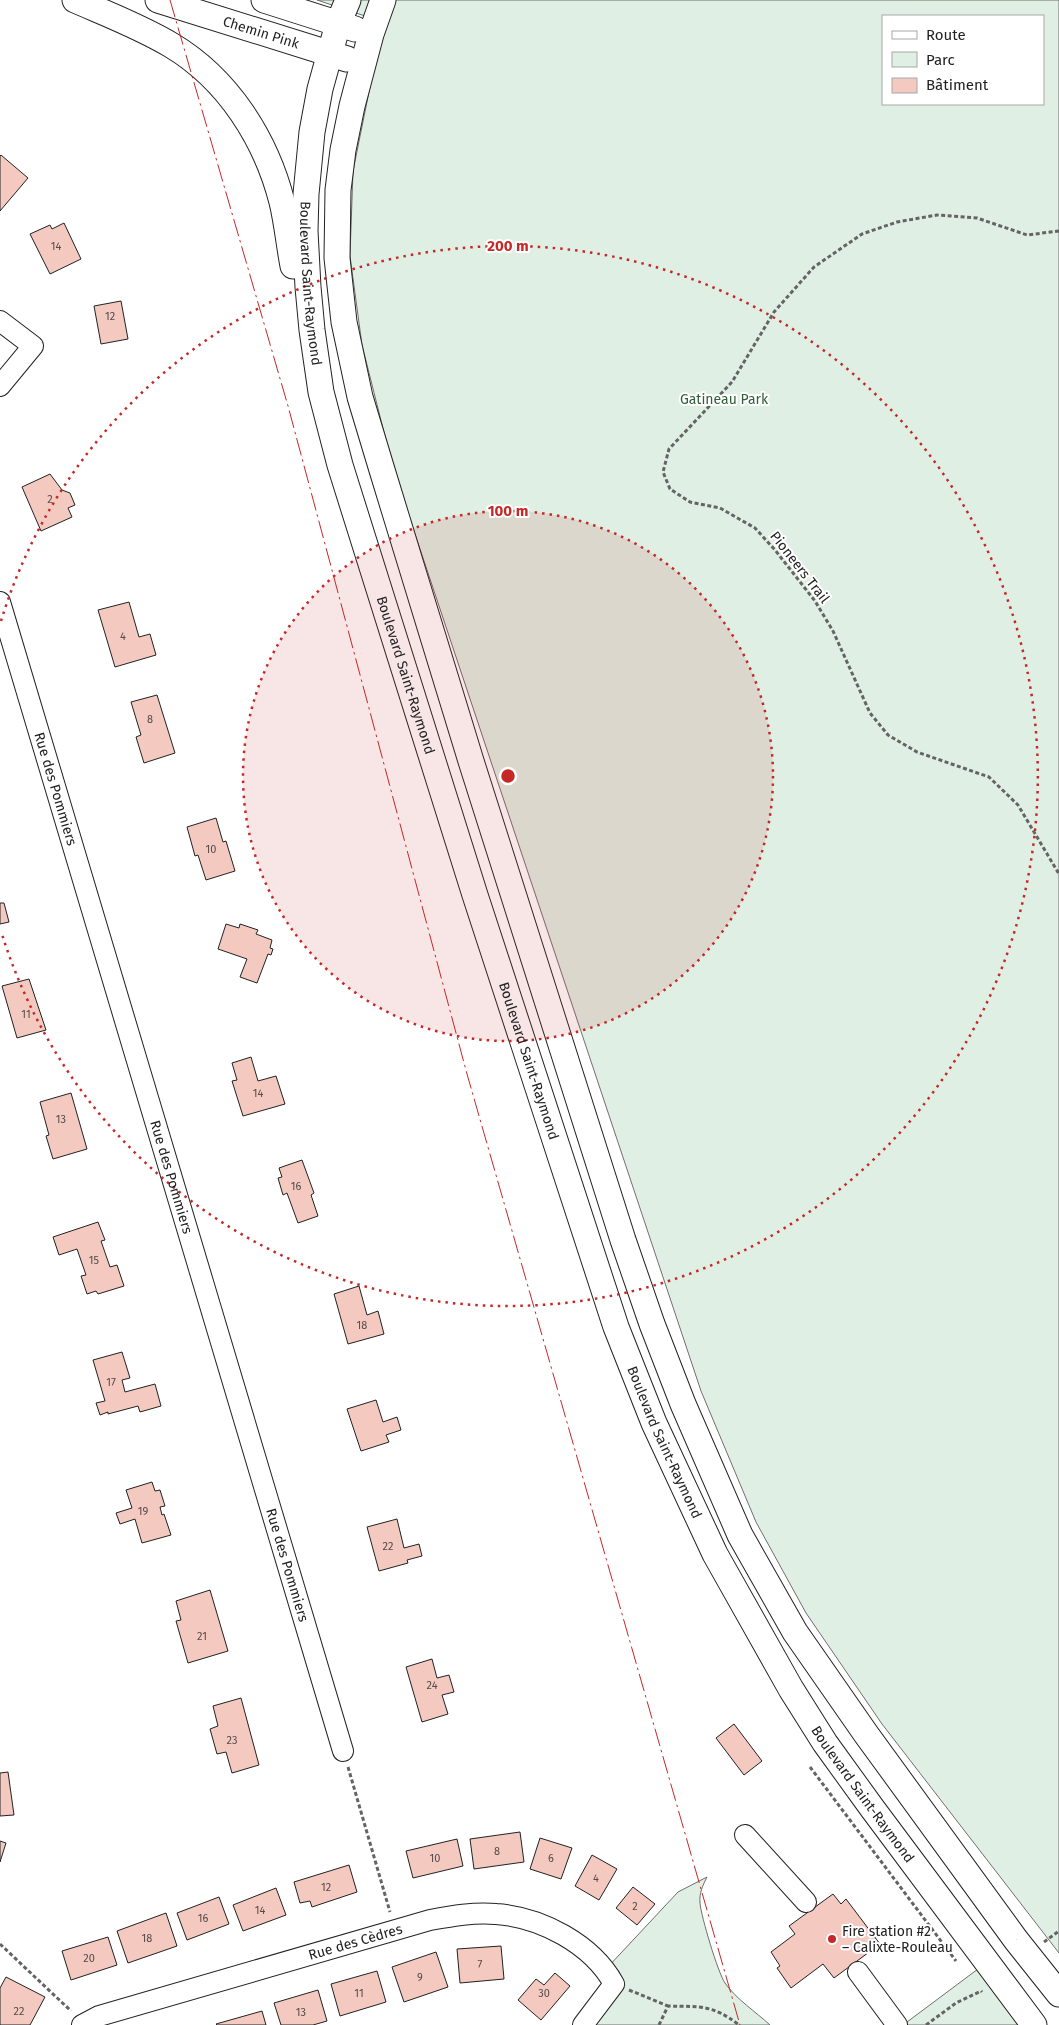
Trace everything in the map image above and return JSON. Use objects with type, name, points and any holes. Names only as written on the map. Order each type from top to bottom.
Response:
[{"type":"main road","points":[[75,0],[171,45],[200,66],[226,92],[250,125],[265,152],[282,203],[297,289],[321,392]]},
{"type":"main road","name":"Chemin Pink","points":[[158,0],[363,63]]},
{"type":"main road","points":[[264,0],[371,34]]},
{"type":"main road","name":"Boulevard Saint-Raymond","points":[[348,0],[338,24],[320,89],[312,132],[306,194],[305,231],[308,287],[321,392],[340,466],[475,895],[616,1327],[654,1423],[715,1554],[791,1689],[825,1743],[872,1808],[1034,2025]]},
{"type":"main road","name":"Boulevard Saint-Raymond","points":[[383,0],[363,63],[342,158],[338,190],[337,258],[344,322],[360,397],[471,761],[623,1240],[652,1324],[683,1404],[740,1535],[795,1632],[866,1734],[1016,1940],[1059,1994]]},
{"type":"street","points":[[0,321],[33,346],[0,386]]},
{"type":"street","name":"Rue des Pommiers","points":[[0,602],[343,1751]]},
{"type":"street","points":[[745,1835],[806,1902]]},
{"type":"street","name":"Rue des Cèdres","points":[[83,2024],[99,2016],[430,1920],[474,1914],[496,1914],[517,1917],[551,1929],[592,1956],[606,1969],[614,1984]]},
{"type":"street","points":[[858,1972],[897,2025]]},
{"type":"street","points":[[583,2025],[614,1984]]},
{"type":"path","name":"Pioneers Trail","points":[[1059,231],[1027,235],[977,218],[937,215],[897,222],[862,234],[814,267],[774,312],[732,382],[670,449],[663,472],[670,489],[690,502],[720,508],[755,528],[816,601],[833,631],[870,713],[888,736],[917,752],[989,777],[1018,805],[1059,874]]},
{"type":"path","points":[[343,1751],[395,1930]]},
{"type":"path","points":[[810,1767],[956,1961]]},
{"type":"path","points":[[1044,1942],[1059,1931]]},
{"type":"path","points":[[0,1944],[83,2024]]},
{"type":"path","points":[[614,1984],[668,2006],[704,2007],[723,2013],[739,2025]]},
{"type":"path","points":[[926,2025],[956,2003],[981,1991]]},
{"type":"path","points":[[659,2025],[668,2006]]},
{"type":"green space","name":"Gatineau Park","points":[[317,0],[1059,0],[1059,1953],[882,1724],[806,1613],[756,1522],[701,1391],[393,468],[362,345],[350,256],[353,171],[372,77],[386,23]]},
{"type":"green space","points":[[707,1877],[701,1892],[700,1903],[703,1920],[718,1968],[725,1983],[735,1994],[770,2025],[583,2025],[614,1984],[606,1969],[678,1892]]},
{"type":"green space","points":[[986,1963],[1034,2025],[903,2025]]},
{"type":"building","points":[[0,156],[28,178],[0,211]]},
{"type":"building","points":[[64,223],[81,259],[50,274],[30,234],[50,225],[52,229]]},
{"type":"building","points":[[121,301],[128,339],[101,344],[94,306]]},
{"type":"building","points":[[50,474],[62,490],[70,493],[75,505],[68,508],[72,517],[41,531],[22,487]]},
{"type":"building","points":[[129,602],[139,637],[150,634],[156,655],[115,667],[98,610]]},
{"type":"building","points":[[157,695],[175,753],[144,763],[136,737],[141,735],[131,702]]},
{"type":"building","points":[[216,818],[223,842],[226,841],[235,871],[206,880],[198,855],[195,856],[187,827]]},
{"type":"building","points":[[0,903],[4,903],[9,922],[0,924]]},
{"type":"building","points":[[226,924],[239,928],[240,924],[258,930],[256,934],[272,940],[270,948],[273,949],[271,955],[268,954],[257,983],[240,977],[247,959],[218,949]]},
{"type":"building","points":[[29,979],[46,1030],[17,1038],[2,986]]},
{"type":"building","points":[[251,1057],[258,1081],[276,1076],[285,1104],[243,1116],[232,1081],[237,1080],[232,1063]]},
{"type":"building","points":[[71,1093],[87,1149],[53,1159],[46,1136],[49,1135],[40,1102]]},
{"type":"building","points":[[302,1160],[314,1193],[311,1195],[318,1216],[298,1223],[287,1193],[283,1195],[278,1178],[282,1177],[279,1168]]},
{"type":"building","points":[[98,1222],[105,1240],[101,1241],[110,1267],[117,1265],[124,1286],[98,1294],[96,1291],[87,1294],[81,1276],[86,1275],[77,1249],[59,1255],[53,1237]]},
{"type":"building","points":[[359,1286],[367,1315],[378,1311],[384,1334],[348,1344],[334,1294]]},
{"type":"building","points":[[122,1352],[130,1378],[122,1380],[125,1392],[155,1384],[161,1406],[140,1412],[138,1406],[100,1415],[96,1403],[105,1401],[93,1360]]},
{"type":"building","points":[[376,1400],[383,1422],[397,1417],[401,1430],[386,1435],[389,1442],[361,1451],[347,1409]]},
{"type":"building","points":[[152,1482],[155,1491],[160,1490],[165,1506],[160,1507],[171,1535],[142,1543],[135,1519],[120,1524],[116,1513],[132,1508],[126,1490]]},
{"type":"building","points":[[397,1519],[404,1548],[419,1544],[422,1556],[407,1560],[408,1563],[379,1571],[367,1527]]},
{"type":"building","points":[[210,1590],[228,1651],[188,1663],[176,1621],[181,1620],[176,1601]]},
{"type":"building","points":[[432,1659],[437,1678],[449,1675],[454,1692],[442,1695],[448,1714],[422,1722],[406,1667]]},
{"type":"building","points":[[241,1698],[259,1765],[232,1773],[226,1752],[217,1754],[210,1729],[218,1726],[213,1706]]},
{"type":"building","points":[[734,1724],[762,1761],[744,1775],[716,1738]]},
{"type":"building","points":[[8,1772],[14,1815],[0,1816],[0,1773]]},
{"type":"building","points":[[520,1832],[524,1862],[474,1869],[470,1839]]},
{"type":"building","points":[[540,1838],[572,1848],[561,1879],[530,1869]]},
{"type":"building","points":[[457,1839],[463,1866],[413,1878],[406,1851]]},
{"type":"building","points":[[0,1841],[6,1843],[0,1862]]},
{"type":"building","points":[[592,1855],[617,1869],[599,1900],[575,1886]]},
{"type":"building","points":[[349,1865],[357,1892],[312,1907],[310,1901],[300,1903],[294,1882]]},
{"type":"building","points":[[633,1887],[655,1904],[637,1925],[616,1908]]},
{"type":"building","points":[[276,1888],[286,1915],[243,1931],[233,1905]]},
{"type":"building","name":"Fire station #2 – Calixte-Rouleau","points":[[833,1894],[841,1904],[846,1899],[880,1944],[834,1978],[823,1964],[791,1988],[777,1968],[780,1966],[771,1952],[795,1934],[789,1926]]},
{"type":"building","points":[[219,1897],[229,1924],[187,1940],[177,1913]]},
{"type":"building","points":[[166,1913],[177,1946],[128,1963],[117,1931]]},
{"type":"building","points":[[108,1937],[117,1965],[71,1980],[62,1951]]},
{"type":"building","points":[[501,1946],[504,1979],[460,1983],[457,1949]]},
{"type":"building","points":[[436,1952],[448,1987],[404,2002],[392,1967]]},
{"type":"building","points":[[377,1971],[386,2002],[340,2016],[331,1984]]},
{"type":"building","points":[[555,1973],[570,1986],[541,2020],[518,2000],[536,1979],[544,1985]]},
{"type":"building","points":[[6,1977],[45,1997],[30,2025],[0,2025],[0,1988]]},
{"type":"building","points":[[318,1990],[327,2021],[313,2025],[281,2025],[274,2003]]},
{"type":"building","points":[[262,2011],[266,2025],[216,2024]]},
{"type":"power","points":[[170,0],[288,406],[467,1074],[740,2025]]},
{"type":"place","name":"Fire station #2 – Calixte-Rouleau","points":[[832,1939]]}]
